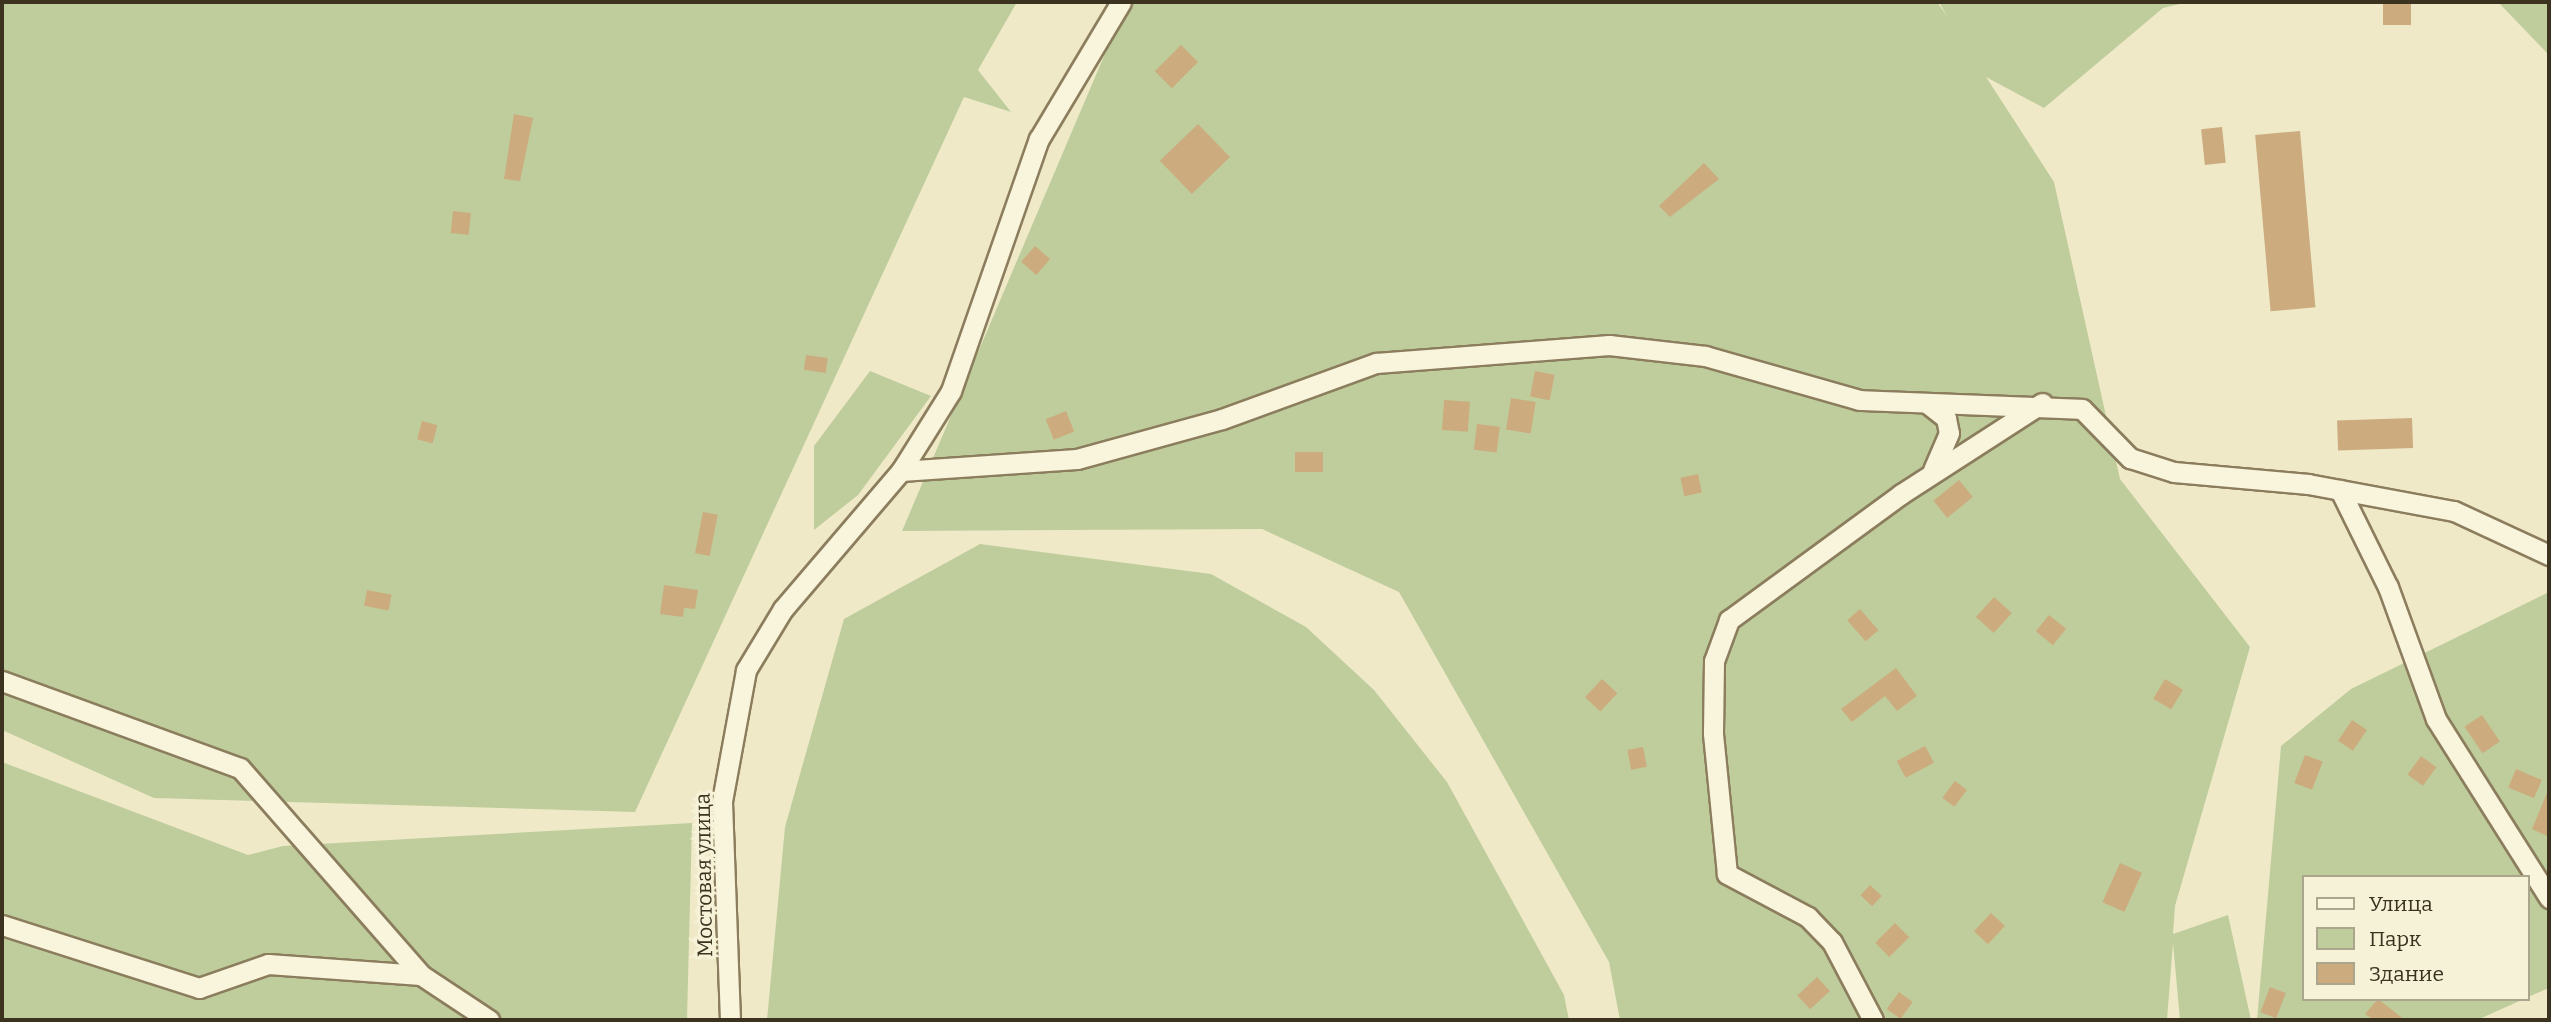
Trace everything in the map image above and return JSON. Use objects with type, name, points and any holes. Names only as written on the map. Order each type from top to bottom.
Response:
[{"type":"street","name":"Мостовая улица","points":[[730,1020],[722,839],[732,729],[746,670],[783,609],[901,471],[951,391],[1039,139],[1121,2]]},
{"type":"street","points":[[901,471],[1077,459],[1210,423],[1376,363],[1486,351],[1659,348],[1859,400],[1928,404],[2042,403],[2082,409],[2130,457],[2174,472],[2340,490],[2454,511],[2549,555]]},
{"type":"street","points":[[1873,1020],[1856,977],[1824,933],[1808,917],[1727,874],[1713,733],[1714,661],[1729,620],[1930,475],[2042,403]]},
{"type":"street","points":[[1928,404],[1946,418],[1949,433],[1930,475]]},
{"type":"street","points":[[2340,490],[2388,587],[2436,719],[2549,898]]},
{"type":"street","points":[[2,681],[240,768],[421,975],[489,1020]]},
{"type":"street","points":[[2,925],[200,988],[268,964],[421,975]]},
{"type":"green space","points":[[2,2],[1017,2],[978,70],[1011,112],[964,97],[635,812],[154,798],[2,730]]},
{"type":"green space","points":[[1127,2],[1937,2],[1947,16],[1939,2],[2188,2],[2163,8],[2044,108],[1986,77],[2054,182],[2120,479],[2250,647],[2175,906],[2173,934],[2228,915],[2251,1020],[2180,1020],[2173,943],[2167,1020],[1620,1020],[1609,962],[1399,592],[1262,529],[902,531]]},
{"type":"green space","points":[[2498,2],[2549,2],[2549,56],[2546,52]]},
{"type":"green space","points":[[870,371],[931,396],[858,495],[814,530],[814,446]]},
{"type":"green space","points":[[980,544],[1211,574],[1306,627],[1374,690],[1447,782],[1564,995],[1569,1020],[767,1020],[785,827],[844,619]]},
{"type":"green space","points":[[2549,592],[2549,988],[2530,996],[2530,875],[2302,875],[2302,1001],[2520,1001],[2477,1020],[2257,1020],[2281,746],[2351,689]]},
{"type":"green space","points":[[2,762],[248,855],[283,846],[692,823],[687,1020],[2,1020]]},
{"type":"building","points":[[2383,2],[2411,2],[2411,25],[2383,25]]},
{"type":"building","points":[[1181,45],[1198,62],[1172,88],[1155,71]]},
{"type":"building","points":[[514,114],[533,118],[520,181],[504,179]]},
{"type":"building","points":[[1198,124],[1230,157],[1192,194],[1160,161]]},
{"type":"building","points":[[2222,127],[2226,163],[2205,165],[2201,129]]},
{"type":"building","points":[[2300,131],[2315,307],[2271,311],[2255,135]]},
{"type":"building","points":[[1704,163],[1719,179],[1670,217],[1659,206]]},
{"type":"building","points":[[453,211],[471,213],[469,235],[451,233]]},
{"type":"building","points":[[1035,246],[1050,259],[1036,275],[1021,262]]},
{"type":"building","points":[[806,355],[828,358],[826,373],[804,370]]},
{"type":"building","points":[[1535,371],[1555,375],[1550,400],[1530,397]]},
{"type":"building","points":[[1511,398],[1536,402],[1531,434],[1506,430]]},
{"type":"building","points":[[1444,400],[1470,402],[1468,432],[1442,430]]},
{"type":"building","points":[[1066,411],[1074,431],[1054,440],[1046,419]]},
{"type":"building","points":[[2412,418],[2413,448],[2338,451],[2337,421]]},
{"type":"building","points":[[422,421],[437,425],[433,443],[417,439]]},
{"type":"building","points":[[1477,424],[1500,427],[1497,453],[1474,450]]},
{"type":"building","points":[[1295,452],[1323,452],[1323,472],[1295,472]]},
{"type":"building","points":[[1698,474],[1702,493],[1684,496],[1680,478]]},
{"type":"building","points":[[1959,480],[1973,497],[1947,518],[1933,501]]},
{"type":"building","points":[[703,512],[718,515],[710,556],[695,553]]},
{"type":"building","points":[[664,585],[698,590],[695,609],[684,608],[683,617],[660,614]]},
{"type":"building","points":[[367,590],[392,595],[388,610],[364,606]]},
{"type":"building","points":[[1994,597],[2012,613],[1994,633],[1976,617]]},
{"type":"building","points":[[1860,609],[1878,630],[1866,641],[1847,620]]},
{"type":"building","points":[[2049,615],[2066,629],[2053,645],[2036,631]]},
{"type":"building","points":[[1896,668],[1917,696],[1897,711],[1885,696],[1852,722],[1841,709]]},
{"type":"building","points":[[1602,679],[1617,693],[1600,712],[1585,697]]},
{"type":"building","points":[[2165,679],[2183,690],[2171,710],[2153,699]]},
{"type":"building","points":[[2482,715],[2500,742],[2482,753],[2465,727]]},
{"type":"building","points":[[2352,720],[2367,730],[2353,751],[2338,741]]},
{"type":"building","points":[[1925,746],[1934,763],[1906,778],[1897,761]]},
{"type":"building","points":[[1643,747],[1647,767],[1631,770],[1627,750]]},
{"type":"building","points":[[2305,755],[2323,762],[2312,790],[2294,783]]},
{"type":"building","points":[[2421,756],[2436,767],[2423,786],[2407,775]]},
{"type":"building","points":[[2516,769],[2542,780],[2534,798],[2508,787]]},
{"type":"building","points":[[1955,781],[1967,790],[1954,807],[1942,798]]},
{"type":"building","points":[[2549,788],[2549,837],[2532,829]]},
{"type":"building","points":[[2120,863],[2142,873],[2124,912],[2103,902]]},
{"type":"building","points":[[1870,885],[1882,896],[1872,906],[1860,895]]},
{"type":"building","points":[[1991,913],[2005,926],[1988,944],[1974,931]]},
{"type":"building","points":[[1895,923],[1909,937],[1889,957],[1875,943]]},
{"type":"building","points":[[1817,977],[1830,991],[1810,1009],[1797,995]]},
{"type":"building","points":[[2270,987],[2286,993],[2276,1018],[2260,1012]]},
{"type":"building","points":[[1899,992],[1913,1002],[1900,1019],[1887,1009]]},
{"type":"building","points":[[2376,1001],[2381,1001],[2405,1020],[2374,1020],[2365,1014]]}]
